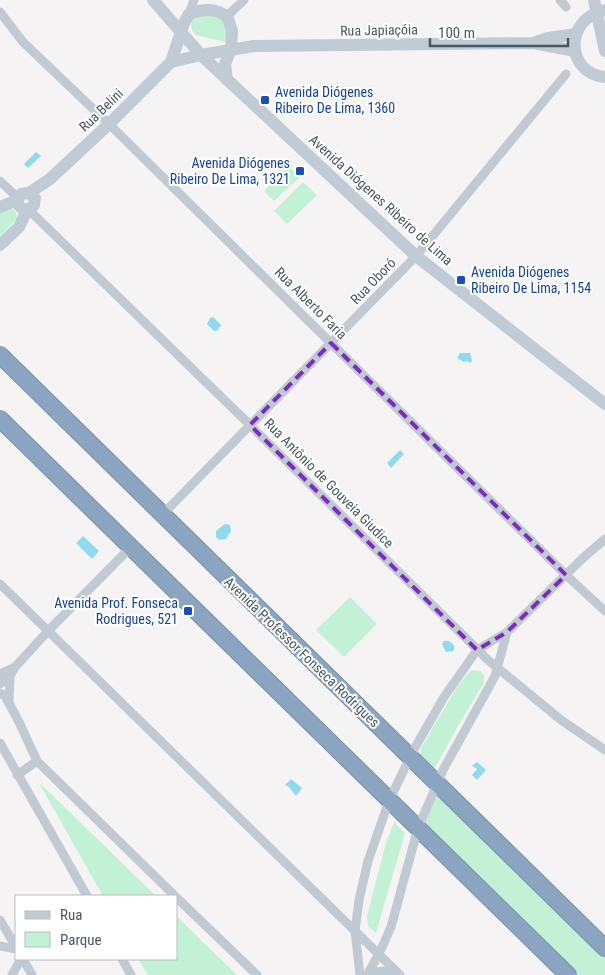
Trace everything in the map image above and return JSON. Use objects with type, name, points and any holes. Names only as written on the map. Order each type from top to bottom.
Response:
[{"type":"highway","name":"Avenida Professor Fonseca Rodrigues","points":[[0,355],[605,948]]},
{"type":"highway","points":[[0,419],[568,975]]},
{"type":"street","name":"Avenida Diógenes Ribeiro de Lima","points":[[153,0],[201,55],[416,256],[605,404]]},
{"type":"street","points":[[194,0],[180,32],[172,62],[231,50]]},
{"type":"street","points":[[189,14],[217,9],[244,0]]},
{"type":"street","points":[[598,8],[586,19],[576,34],[575,52],[583,66],[591,73],[605,76]]},
{"type":"street","points":[[598,8],[605,51]]},
{"type":"street","points":[[217,9],[232,31],[254,46]]},
{"type":"street","name":"Rua Alberto Faria","points":[[0,12],[23,42],[110,124],[566,575],[605,611]]},
{"type":"street","points":[[227,80],[225,64],[231,50],[232,31]]},
{"type":"street","name":"Rua Japiaçóia","points":[[533,43],[548,38],[576,34]]},
{"type":"street","name":"Rua Japiaçóia","points":[[231,50],[254,46],[533,43],[575,52]]},
{"type":"street","name":"Rua Belini","points":[[0,208],[26,201],[110,124],[172,62]]},
{"type":"street","name":"Rua Oboró","points":[[163,514],[416,256],[566,74]]},
{"type":"street","name":"Rua Antônio de Gouveia Giudice","points":[[3,184],[26,201],[45,224],[477,650],[561,720],[605,750]]},
{"type":"street","points":[[0,246],[18,227],[26,201]]},
{"type":"street","points":[[365,974],[355,931],[359,900],[368,861],[389,801],[410,758],[444,697],[477,650],[507,632],[605,539]]},
{"type":"street","points":[[0,684],[10,676],[15,667],[48,631],[131,547]]},
{"type":"street","points":[[0,584],[399,974]]},
{"type":"street","points":[[365,974],[379,954],[391,927],[418,828],[437,784],[495,676],[507,632]]},
{"type":"street","points":[[0,674],[15,667]]},
{"type":"street","points":[[9,706],[10,676]]},
{"type":"street","points":[[0,693],[5,696],[19,722],[36,760],[174,895]]},
{"type":"street","points":[[0,743],[86,895]]},
{"type":"street","points":[[18,775],[36,760]]},
{"type":"street","points":[[178,899],[257,975]]},
{"type":"street","points":[[0,920],[15,946]]},
{"type":"street","points":[[0,946],[15,948]]},
{"type":"street","points":[[12,975],[21,960]]},
{"type":"street","points":[[23,960],[32,975]]},
{"type":"street","points":[[123,960],[131,975]]},
{"type":"street","points":[[365,974],[384,971],[399,974]]},
{"type":"highlighted area","points":[[331,343],[566,575],[507,632],[477,650],[250,425]]},
{"type":"green space","points":[[194,16],[222,16],[228,39],[225,42],[196,35],[191,26]]},
{"type":"green space","points":[[289,166],[300,177],[274,201],[264,191]]},
{"type":"green space","points":[[303,182],[317,195],[287,224],[274,211]]},
{"type":"green space","points":[[12,208],[16,213],[17,219],[0,236],[0,212]]},
{"type":"green space","points":[[350,597],[377,624],[344,657],[316,630]]},
{"type":"green space","points":[[472,670],[481,671],[484,676],[484,683],[434,767],[420,755],[421,748],[460,683]]},
{"type":"green space","points":[[39,783],[155,895],[102,895]]},
{"type":"green space","points":[[438,792],[605,956],[605,975],[576,975],[424,825]]},
{"type":"green space","points":[[394,822],[405,833],[376,933],[368,926],[367,916],[386,843]]},
{"type":"green space","points":[[178,918],[237,975],[148,975],[139,960],[178,960]]},
{"type":"water","points":[[36,152],[41,156],[28,168],[24,164]]},
{"type":"water","points":[[213,317],[221,325],[217,331],[214,331],[207,324],[210,318]]},
{"type":"water","points":[[460,353],[470,353],[472,361],[470,363],[468,361],[464,362],[457,358]]},
{"type":"water","points":[[400,450],[404,454],[391,468],[387,463]]},
{"type":"water","points":[[225,524],[230,525],[231,531],[226,539],[219,540],[216,537],[216,531]]},
{"type":"water","points":[[83,536],[99,551],[92,559],[76,543]]},
{"type":"water","points":[[444,641],[453,644],[453,651],[446,652],[442,644]]},
{"type":"water","points":[[477,762],[486,770],[477,780],[472,775],[477,769],[472,766]]},
{"type":"water","points":[[291,779],[302,788],[296,796],[285,785]]},
{"type":"place","name":"Avenida Diógenes Ribeiro De Lima, 1360","points":[[265,100]]},
{"type":"place","name":"Avenida Diógenes Ribeiro De Lima, 1321","points":[[300,171]]},
{"type":"place","name":"Avenida Diógenes Ribeiro De Lima, 1154","points":[[461,280]]},
{"type":"place","name":"Avenida Prof. Fonseca Rodrigues, 521","points":[[188,611]]}]
